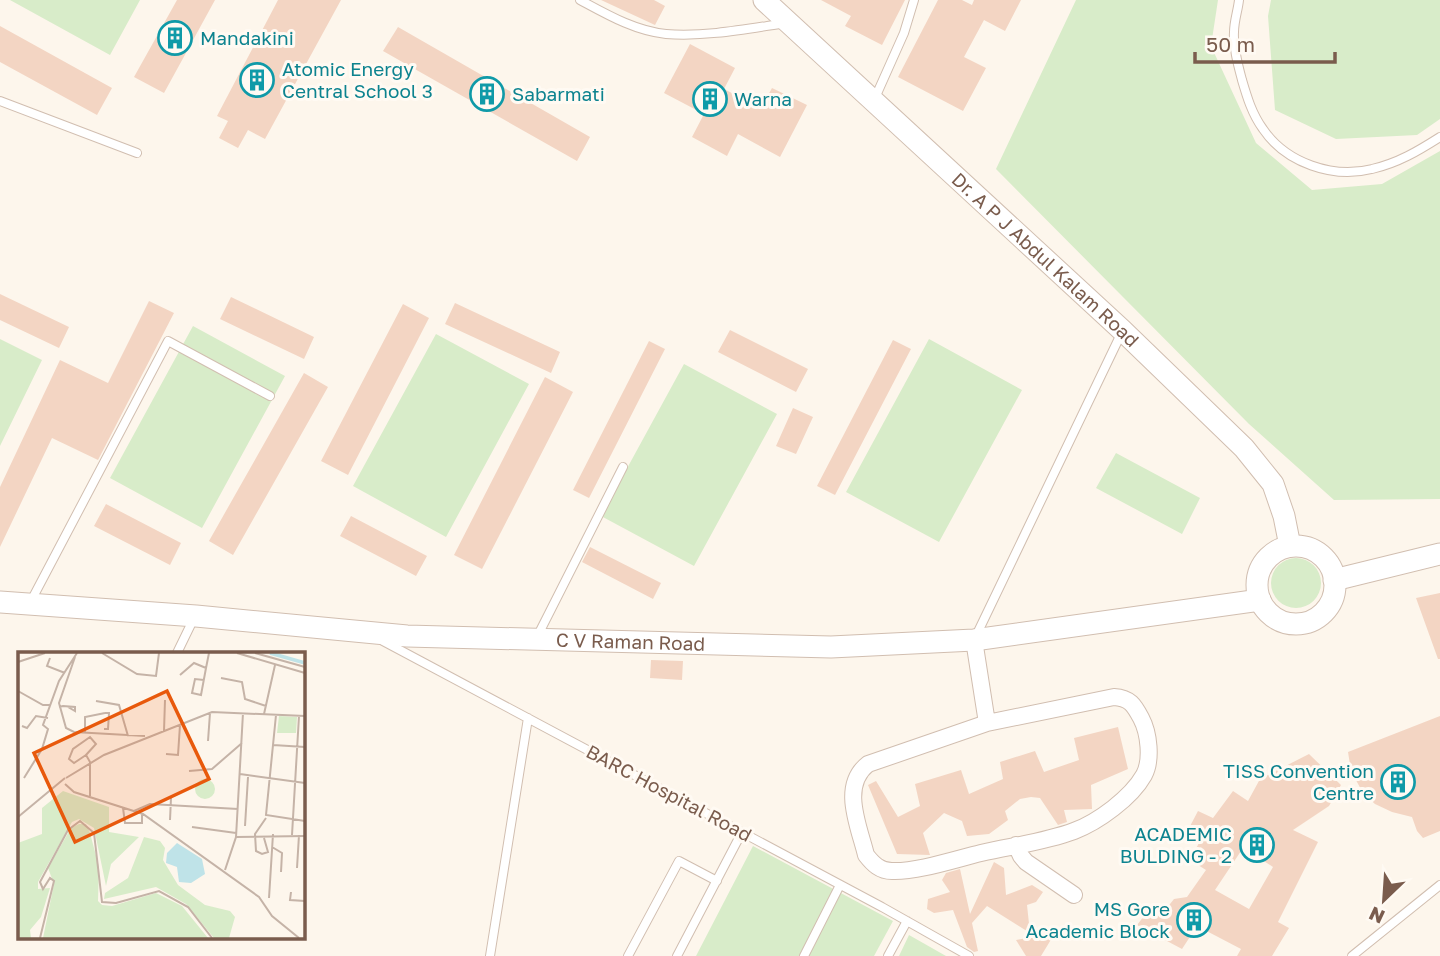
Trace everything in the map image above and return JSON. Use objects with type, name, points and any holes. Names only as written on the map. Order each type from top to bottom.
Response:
[{"type":"street","name":"Dr. A P J Abdul Kalam Road","points":[[764,0],[1122,331],[1244,448],[1273,484],[1284,516],[1290,546]]},
{"type":"street","points":[[1290,546],[1300,546],[1319,554],[1326,561],[1334,580],[1332,599],[1320,616],[1311,621],[1291,624],[1272,616],[1260,600],[1257,590],[1259,570],[1271,554],[1290,546]]},
{"type":"street","points":[[1334,580],[1440,554]]},
{"type":"street","name":"C V Raman Road","points":[[0,602],[196,616],[367,633],[831,647],[974,640],[1260,600]]},
{"type":"street","points":[[974,640],[987,723]]},
{"type":"street","points":[[1114,697],[1125,698],[1133,703],[1144,724],[1149,759],[1144,775],[1126,797],[1104,816],[1074,831],[1016,845],[927,866],[892,872],[880,869],[866,855],[852,798],[854,781],[868,764],[987,723],[1114,697]]},
{"type":"street","points":[[1016,845],[1027,862],[1074,895]]},
{"type":"lane","points":[[580,0],[620,21],[664,34],[718,33],[789,22]]},
{"type":"lane","points":[[873,101],[904,33],[914,0]]},
{"type":"lane","points":[[1239,0],[1234,32],[1238,65],[1250,104],[1263,129],[1281,150],[1309,165],[1337,172],[1370,170],[1403,160],[1440,137]]},
{"type":"lane","points":[[0,102],[137,153]]},
{"type":"lane","points":[[974,640],[1122,331]]},
{"type":"lane","points":[[30,604],[168,341],[270,396]]},
{"type":"lane","points":[[536,639],[623,467]]},
{"type":"lane","points":[[178,652],[196,616]]},
{"type":"lane","name":"BARC Hospital Road","points":[[367,633],[969,956]]},
{"type":"lane","points":[[490,956],[528,718]]},
{"type":"lane","points":[[677,956],[742,832]]},
{"type":"lane","points":[[628,956],[679,861],[717,881]]},
{"type":"lane","points":[[804,956],[840,885]]},
{"type":"lane","points":[[1352,956],[1440,885]]},
{"type":"lane","points":[[888,956],[907,921]]},
{"type":"green space","points":[[10,0],[140,0],[110,55]]},
{"type":"green space","points":[[1076,0],[1218,0],[1211,46],[1256,143],[1312,190],[1382,184],[1440,151],[1440,499],[1334,500],[1249,424],[996,169]]},
{"type":"green space","points":[[1271,0],[1440,0],[1440,119],[1417,135],[1336,139],[1275,110],[1268,16]]},
{"type":"green space","points":[[193,326],[285,376],[202,528],[110,478]]},
{"type":"green space","points":[[436,334],[529,384],[446,537],[353,486]]},
{"type":"green space","points":[[0,339],[42,360],[0,446]]},
{"type":"green space","points":[[929,339],[1022,390],[939,542],[846,492]]},
{"type":"green space","points":[[684,364],[777,414],[694,566],[601,516]]},
{"type":"green space","points":[[1116,453],[1200,498],[1182,534],[1096,488]]},
{"type":"green space","points":[[1296,558],[1313,566],[1321,583],[1313,600],[1296,608],[1279,600],[1271,583],[1279,566]]},
{"type":"green space","points":[[753,846],[893,921],[874,956],[696,956]]},
{"type":"green space","points":[[909,935],[946,956],[899,956]]},
{"type":"building","name":"Mandakini","points":[[177,0],[215,0],[164,93],[134,77]]},
{"type":"building","name":"Atomic Energy Central School 3","points":[[278,0],[341,0],[265,139],[248,130],[238,148],[219,138],[228,121],[217,116]]},
{"type":"building","points":[[601,0],[654,0],[665,6],[655,25]]},
{"type":"building","points":[[821,0],[905,0],[882,45],[845,26],[851,16]]},
{"type":"building","points":[[938,0],[962,0],[972,5],[974,0],[1021,0],[1005,31],[984,20],[964,57],[986,68],[963,111],[898,77]]},
{"type":"building","points":[[0,26],[112,88],[97,115],[0,62]]},
{"type":"building","name":"Sabarmati","points":[[398,27],[590,137],[577,161],[383,51]]},
{"type":"building","name":"Warna","points":[[690,44],[735,68],[724,89],[761,108],[772,88],[807,105],[780,157],[738,134],[727,156],[692,137],[704,114],[664,93]]},
{"type":"building","points":[[0,294],[69,327],[59,348],[0,320]]},
{"type":"building","points":[[231,297],[314,337],[304,359],[220,319]]},
{"type":"building","points":[[149,301],[174,313],[98,460],[52,438],[0,547],[0,487],[60,360],[108,383]]},
{"type":"building","points":[[455,303],[560,352],[551,373],[445,324]]},
{"type":"building","points":[[403,304],[429,318],[348,475],[321,461]]},
{"type":"building","points":[[730,330],[808,369],[796,392],[718,352]]},
{"type":"building","points":[[893,340],[911,349],[835,495],[817,486]]},
{"type":"building","points":[[649,341],[665,349],[589,498],[573,490]]},
{"type":"building","points":[[304,373],[328,387],[233,555],[209,541]]},
{"type":"building","points":[[545,377],[573,392],[482,569],[454,555]]},
{"type":"building","points":[[793,408],[813,417],[796,454],[776,446]]},
{"type":"building","points":[[106,504],[181,543],[170,565],[94,526]]},
{"type":"building","points":[[351,516],[427,556],[416,576],[340,536]]},
{"type":"building","points":[[590,547],[661,583],[653,599],[582,562]]},
{"type":"building","points":[[1440,593],[1440,659],[1438,659],[1416,598]]},
{"type":"building","points":[[651,660],[683,661],[682,680],[650,678]]},
{"type":"building","name":"TISS Convention Centre","points":[[1440,716],[1440,831],[1423,838],[1412,817],[1375,804],[1363,793],[1351,771],[1348,752]]},
{"type":"building","points":[[1118,727],[1128,769],[1091,785],[1092,809],[1064,810],[1067,822],[1058,825],[1040,798],[1020,799],[1005,811],[1008,820],[989,834],[967,836],[962,821],[944,813],[923,833],[930,855],[897,854],[868,785],[876,781],[898,817],[920,806],[915,784],[961,770],[969,794],[1003,779],[1000,762],[1035,751],[1044,772],[1079,760],[1074,738]]},
{"type":"building","points":[[1309,754],[1341,785],[1329,806],[1293,830],[1318,842],[1278,922],[1289,928],[1272,956],[1237,956],[1241,949],[1197,926],[1182,949],[1137,925],[1148,911],[1152,914],[1159,907],[1166,909],[1174,899],[1187,897],[1206,870],[1190,860],[1200,841],[1188,830],[1198,811],[1213,818],[1233,791],[1248,801],[1260,779]],"holes":[[[1243,848],[1273,867],[1249,909],[1215,890]]]},
{"type":"building","points":[[994,862],[1004,868],[1006,895],[1032,885],[1043,892],[1036,902],[1027,905],[1030,933],[987,906],[972,923],[978,951],[974,952],[967,947],[953,910],[934,913],[927,909],[928,899],[950,892],[942,880],[946,873],[960,869],[970,914]]},
{"type":"building","points":[[1055,933],[1041,956],[1026,956],[1016,940]]},
{"type":"place","name":"Mandakini","points":[[175,38]]},
{"type":"place","name":"Atomic Energy Central School 3","points":[[257,80]]},
{"type":"place","name":"Sabarmati","points":[[487,94]]},
{"type":"place","name":"Warna","points":[[710,99]]},
{"type":"place","name":"TISS Convention Centre","points":[[1398,782]]},
{"type":"place","name":"ACADEMIC BULDING - 2","points":[[1257,845]]},
{"type":"place","name":"MS Gore Academic Block","points":[[1194,920]]}]
